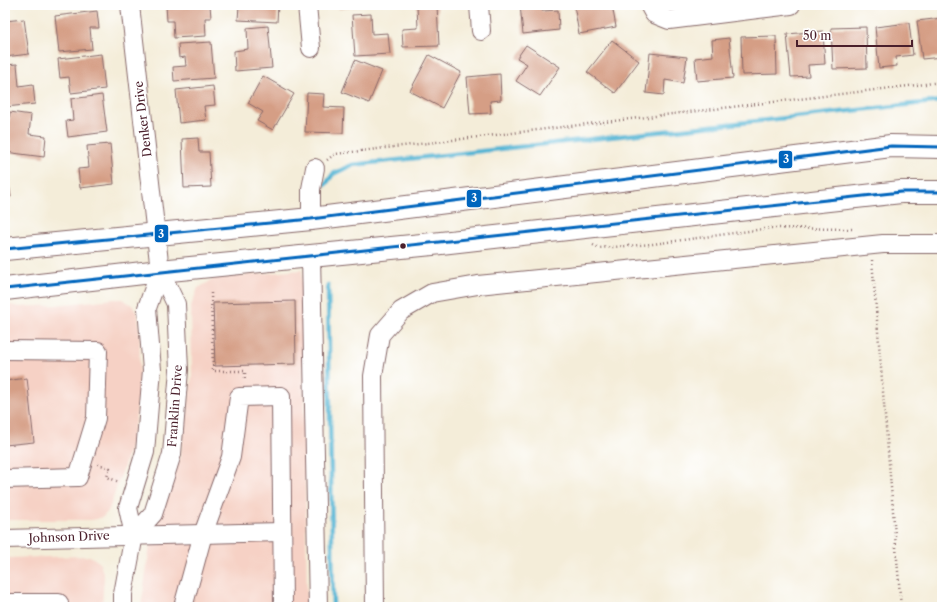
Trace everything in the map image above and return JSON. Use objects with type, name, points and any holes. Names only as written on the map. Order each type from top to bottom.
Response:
[{"type":"main road","points":[[5,249],[311,219],[891,146],[942,147]]},
{"type":"main road","points":[[5,289],[160,271],[447,242],[901,192],[942,192]]},
{"type":"street","name":"Denker Drive","points":[[130,5],[157,233]]},
{"type":"street","points":[[307,5],[311,48]]},
{"type":"street","points":[[479,5],[482,31]]},
{"type":"street","points":[[649,5],[654,14],[670,20],[791,5]]},
{"type":"street","points":[[311,219],[311,189],[315,168]]},
{"type":"street","name":"Franklin Drive","points":[[134,535],[153,514],[172,454],[179,370],[176,304],[160,271],[157,233]]},
{"type":"street","points":[[375,607],[373,376],[380,335],[401,311],[432,293],[478,285],[871,246],[942,244]]},
{"type":"street","points":[[312,255],[318,607]]},
{"type":"street","name":"Franklin Drive","points":[[123,607],[123,594],[134,535],[128,508],[145,452],[152,370],[147,308],[160,271]]},
{"type":"street","points":[[5,350],[98,351],[96,418],[78,477],[5,479]]},
{"type":"street","points":[[183,607],[203,534],[231,457],[239,396],[281,396],[283,607]]},
{"type":"street","name":"Johnson Drive","points":[[5,539],[282,532]]},
{"type":"street","points":[[5,603],[59,603],[59,607]]},
{"type":"path","points":[[315,168],[335,154],[942,82]]},
{"type":"path","points":[[599,248],[653,244],[771,228],[856,229]]},
{"type":"path","points":[[871,246],[873,287],[901,607]]},
{"type":"path","points":[[211,293],[213,371],[245,371],[245,396]]},
{"type":"path","points":[[83,459],[110,468],[107,477],[134,487]]},
{"type":"shaded area","points":[[302,270],[307,607],[141,607],[150,546],[180,457],[192,377],[191,306],[198,288],[216,278]]},
{"type":"shaded area","points":[[123,299],[133,306],[138,315],[140,335],[139,386],[137,411],[130,448],[109,510],[103,517],[93,520],[5,520],[5,304],[20,307]]},
{"type":"shaded area","points":[[90,556],[99,562],[104,575],[102,607],[5,607],[5,558]]},
{"type":"building","points":[[166,5],[210,5],[211,18],[205,18],[206,36],[174,38],[173,21],[167,21]]},
{"type":"building","points":[[239,5],[278,5],[277,22],[238,20]]},
{"type":"building","points":[[338,5],[361,5],[361,6],[339,9]]},
{"type":"building","points":[[437,5],[439,46],[403,47],[402,29],[418,28],[417,6]]},
{"type":"building","points":[[520,5],[541,5],[542,11],[558,10],[559,30],[523,34]]},
{"type":"building","points":[[574,5],[612,5],[616,27],[579,34]]},
{"type":"building","points":[[97,11],[99,28],[90,28],[92,49],[59,52],[55,16]]},
{"type":"building","points":[[371,14],[372,34],[388,33],[390,54],[355,56],[352,15]]},
{"type":"building","points":[[942,18],[942,57],[922,59],[917,21]]},
{"type":"building","points":[[24,19],[29,54],[5,57],[5,21]]},
{"type":"building","points":[[909,23],[913,55],[896,57],[897,66],[879,68],[875,27]]},
{"type":"building","points":[[268,26],[272,68],[235,71],[234,51],[248,49],[247,28]]},
{"type":"building","points":[[866,27],[867,68],[833,69],[831,28]]},
{"type":"building","points":[[823,31],[825,64],[808,65],[809,76],[791,77],[787,34]]},
{"type":"building","points":[[776,36],[777,74],[742,75],[741,37]]},
{"type":"building","points":[[729,38],[733,78],[697,81],[695,58],[713,56],[712,40]]},
{"type":"building","points":[[612,40],[639,61],[615,93],[587,72]]},
{"type":"building","points":[[211,42],[214,78],[174,81],[173,67],[186,66],[185,57],[179,58],[178,44]]},
{"type":"building","points":[[526,45],[560,67],[540,96],[516,81],[527,64],[517,58]]},
{"type":"building","points":[[650,53],[687,57],[683,83],[665,80],[664,95],[646,93]]},
{"type":"building","points":[[101,54],[105,89],[71,93],[69,77],[60,78],[58,59]]},
{"type":"building","points":[[429,55],[461,72],[442,108],[410,91]]},
{"type":"building","points":[[355,60],[382,71],[369,103],[342,92]]},
{"type":"building","points":[[17,64],[19,86],[33,84],[35,104],[5,107],[5,65]]},
{"type":"building","points":[[500,74],[501,100],[490,101],[491,113],[470,114],[467,77]]},
{"type":"building","points":[[263,76],[294,94],[273,130],[257,121],[263,112],[248,103]]},
{"type":"building","points":[[213,86],[215,105],[204,106],[206,120],[179,123],[176,90]]},
{"type":"building","points":[[307,93],[324,94],[323,107],[344,108],[343,133],[305,132]]},
{"type":"building","points":[[102,95],[107,132],[68,137],[66,121],[73,120],[71,99]]},
{"type":"building","points":[[10,112],[31,115],[29,134],[46,136],[44,157],[5,152]]},
{"type":"building","points":[[198,138],[199,152],[209,152],[211,187],[184,188],[182,139]]},
{"type":"building","points":[[110,144],[114,184],[80,188],[78,169],[89,168],[87,146]]},
{"type":"building","points":[[5,159],[11,197],[5,198]]},
{"type":"building","points":[[295,301],[296,364],[215,366],[213,303]]},
{"type":"building","points":[[27,378],[34,442],[5,445],[5,381]]},
{"type":"waterway","points":[[326,184],[333,174],[352,165],[942,101]]},
{"type":"waterway","points":[[328,285],[333,607]]},
{"type":"transit line","name":"3","points":[[5,249],[311,219],[891,146],[942,147]]},
{"type":"transit line","name":"3","points":[[5,289],[901,192],[942,192]]}]
